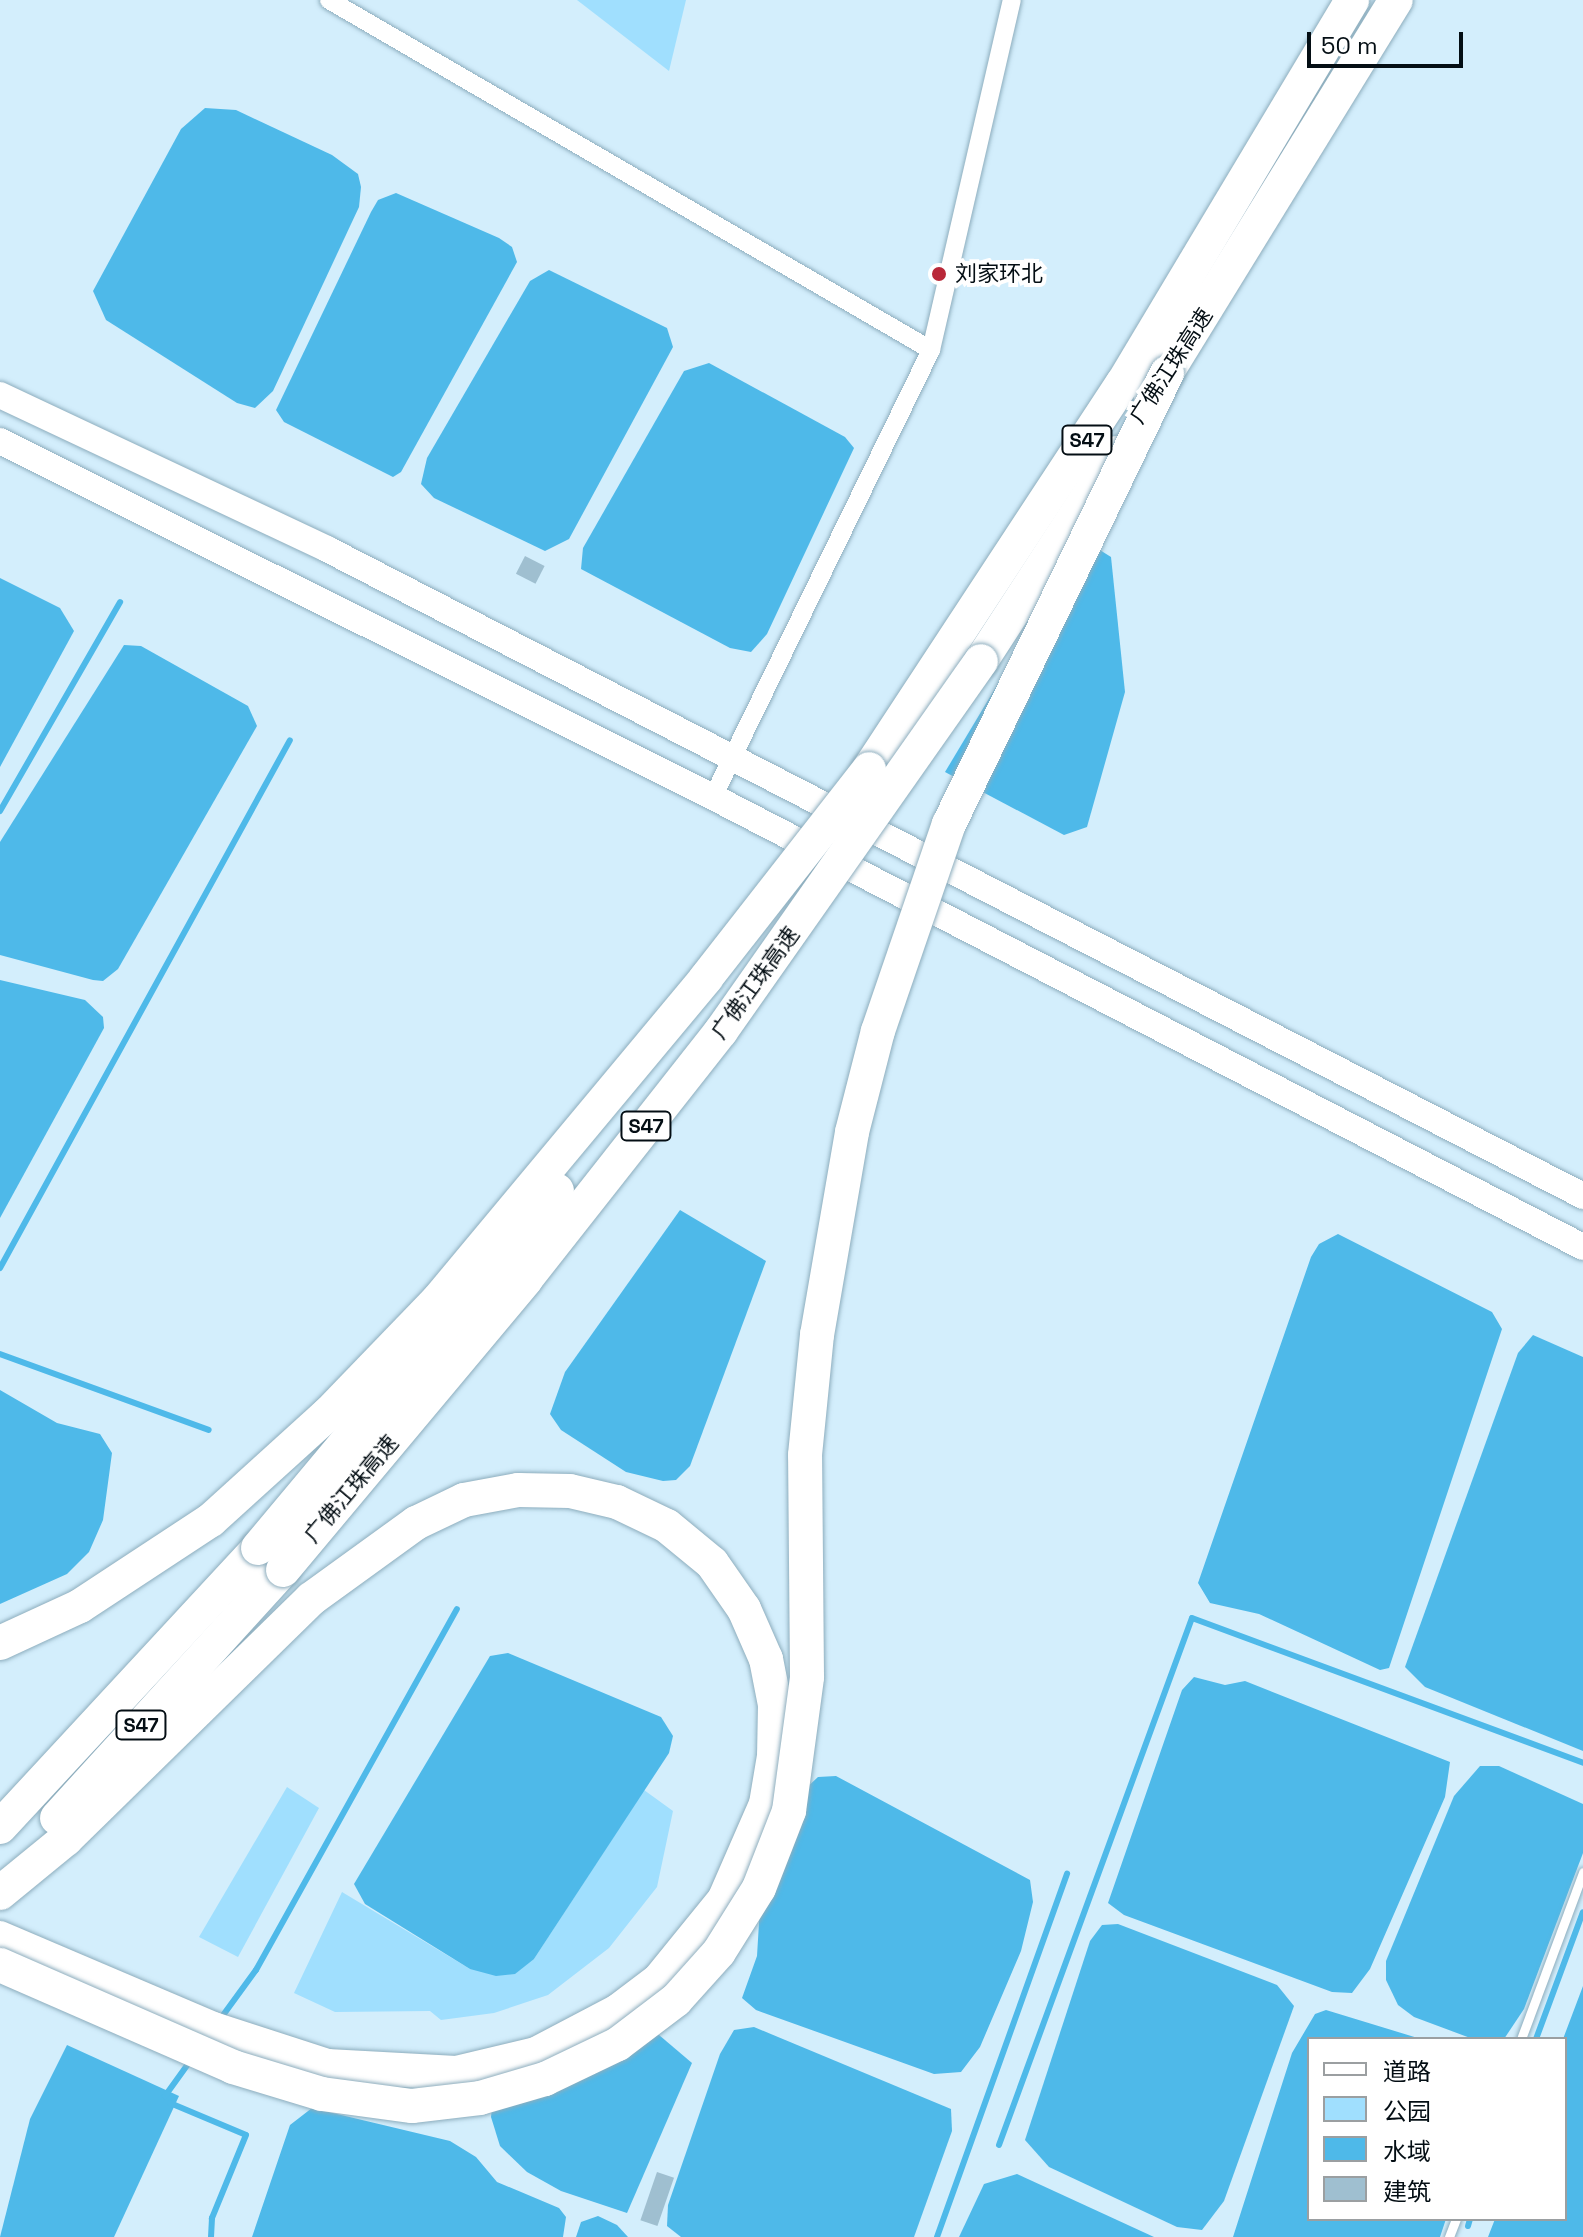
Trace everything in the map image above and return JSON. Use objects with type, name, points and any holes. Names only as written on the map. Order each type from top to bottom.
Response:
[{"type":"highway","name":"广佛江珠高速","points":[[0,1880],[270,1559],[679,1033],[869,769],[1123,383],[1352,0]]},
{"type":"highway","name":"广佛江珠高速","points":[[0,1827],[270,1559],[526,1279],[721,1031],[972,673],[1325,123],[1396,0]]},
{"type":"highway","points":[[0,1965],[233,2067],[322,2094],[412,2106],[480,2098],[545,2079],[618,2044],[676,2000],[719,1952],[759,1888],[789,1811],[807,1677],[805,1455],[817,1335],[852,1132],[878,1031],[949,824],[1167,373]]},
{"type":"highway","points":[[0,1643],[80,1606],[211,1520],[328,1414],[438,1300],[706,978],[869,769]]},
{"type":"highway","points":[[0,1893],[66,1839],[311,1599],[416,1523],[464,1500],[518,1490],[570,1491],[617,1502],[667,1526],[712,1563],[744,1609],[766,1659],[775,1705],[774,1756],[748,1854],[694,1944],[659,1980],[576,2036],[497,2065],[413,2076],[327,2066],[273,2050],[0,1938]]},
{"type":"main road","points":[[0,395],[327,549],[1583,1196]]},
{"type":"main road","points":[[0,441],[713,797],[1583,1247]]},
{"type":"street","points":[[329,0],[931,350]]},
{"type":"street","points":[[713,797],[931,350],[1012,0]]},
{"type":"lane","points":[[1522,2037],[1583,1872]]},
{"type":"green space","points":[[577,0],[686,0],[669,71]]},
{"type":"green space","points":[[287,1787],[319,1808],[238,1957],[199,1937]]},
{"type":"green space","points":[[644,1790],[673,1811],[657,1887],[609,1948],[548,1995],[494,2013],[441,2020],[430,2011],[335,2012],[294,1993],[342,1892],[470,1969],[534,1959]]},
{"type":"water","points":[[205,108],[236,110],[332,155],[358,174],[361,187],[359,207],[273,391],[255,408],[237,403],[106,320],[93,291],[181,129]]},
{"type":"water","points":[[396,193],[499,238],[512,247],[517,262],[401,472],[393,477],[284,422],[276,410],[371,212],[378,200]]},
{"type":"water","points":[[549,270],[667,328],[673,347],[569,539],[545,551],[434,498],[421,484],[427,458],[530,281]]},
{"type":"water","points":[[709,363],[845,437],[854,448],[767,634],[751,652],[730,648],[581,569],[583,548],[684,371]]},
{"type":"water","points":[[1084,540],[1111,557],[1125,692],[1087,827],[1064,835],[945,772]]},
{"type":"water","points":[[0,578],[60,608],[74,631],[0,767]]},
{"type":"water","points":[[124,645],[141,646],[248,706],[257,726],[118,969],[103,981],[0,955],[0,842]]},
{"type":"water","points":[[0,980],[85,1000],[103,1017],[104,1028],[0,1218]]},
{"type":"water","points":[[680,1210],[766,1261],[690,1466],[676,1480],[663,1481],[626,1472],[561,1430],[550,1414],[565,1372]]},
{"type":"water","points":[[1338,1234],[1492,1312],[1502,1329],[1389,1668],[1380,1670],[1259,1614],[1210,1603],[1198,1583],[1311,1257],[1319,1244]]},
{"type":"water","points":[[1533,1335],[1583,1357],[1583,1751],[1425,1687],[1405,1667],[1518,1353]]},
{"type":"water","points":[[0,1390],[57,1423],[100,1434],[112,1453],[103,1520],[89,1552],[67,1574],[0,1604]]},
{"type":"water","points":[[508,1653],[661,1717],[673,1736],[669,1753],[534,1959],[515,1974],[496,1976],[470,1969],[365,1904],[354,1884],[490,1656]]},
{"type":"water","points":[[1194,1677],[1225,1685],[1245,1681],[1450,1762],[1445,1797],[1370,1969],[1352,1993],[1332,1992],[1124,1915],[1108,1903],[1182,1690]]},
{"type":"water","points":[[1480,1766],[1499,1766],[1583,1804],[1583,1853],[1524,2009],[1505,2037],[1468,2037],[1414,2017],[1398,2005],[1386,1980],[1386,1961],[1454,1796]]},
{"type":"water","points":[[836,1776],[1030,1880],[1033,1902],[1021,1951],[980,2047],[961,2072],[934,2074],[756,2010],[742,1998],[757,1956],[760,1906],[803,1791],[818,1777]]},
{"type":"water","points":[[1118,1924],[1277,1985],[1294,2006],[1224,2201],[1202,2230],[1177,2227],[1049,2167],[1025,2140],[1090,1941],[1102,1925]]},
{"type":"water","points":[[1583,1986],[1583,2237],[1488,2237],[1494,2221],[1567,2221],[1567,2037],[1564,2037]]},
{"type":"water","points":[[1326,2010],[1414,2037],[1307,2037],[1307,2221],[1445,2221],[1440,2237],[1233,2237],[1292,2053],[1315,2014]]},
{"type":"water","points":[[639,2018],[692,2063],[627,2213],[561,2191],[527,2172],[500,2146],[491,2117],[493,2098]]},
{"type":"water","points":[[754,2027],[951,2109],[952,2131],[914,2237],[681,2237],[667,2226],[668,2205],[720,2054],[734,2030]]},
{"type":"water","points":[[67,2045],[179,2096],[114,2237],[0,2237],[30,2119]]},
{"type":"water","points":[[312,2108],[450,2141],[476,2157],[497,2182],[559,2208],[566,2217],[563,2237],[252,2237],[290,2125]]},
{"type":"water","points":[[1017,2174],[1154,2237],[959,2237],[984,2184]]},
{"type":"water","points":[[598,2216],[617,2225],[628,2237],[576,2237],[581,2222]]},
{"type":"building","points":[[525,556],[545,566],[536,584],[516,574]]},
{"type":"building","points":[[657,2172],[674,2178],[657,2226],[640,2220]]},
{"type":"waterway","points":[[0,811],[120,602]]},
{"type":"waterway","points":[[0,1268],[290,740]]},
{"type":"waterway","points":[[0,1354],[209,1430]]},
{"type":"waterway","points":[[221,2018],[256,1970],[457,1609]]},
{"type":"waterway","points":[[999,2145],[1192,1618],[1583,1763]]},
{"type":"waterway","points":[[937,2237],[1067,1874]]},
{"type":"waterway","points":[[1537,2037],[1583,1912]]},
{"type":"waterway","points":[[165,2096],[191,2060]]},
{"type":"waterway","points":[[170,2103],[246,2135],[212,2218],[211,2237]]},
{"type":"waterway","points":[[1468,2226],[1469,2221]]},
{"type":"place","name":"刘家环北","points":[[939,274]]}]
